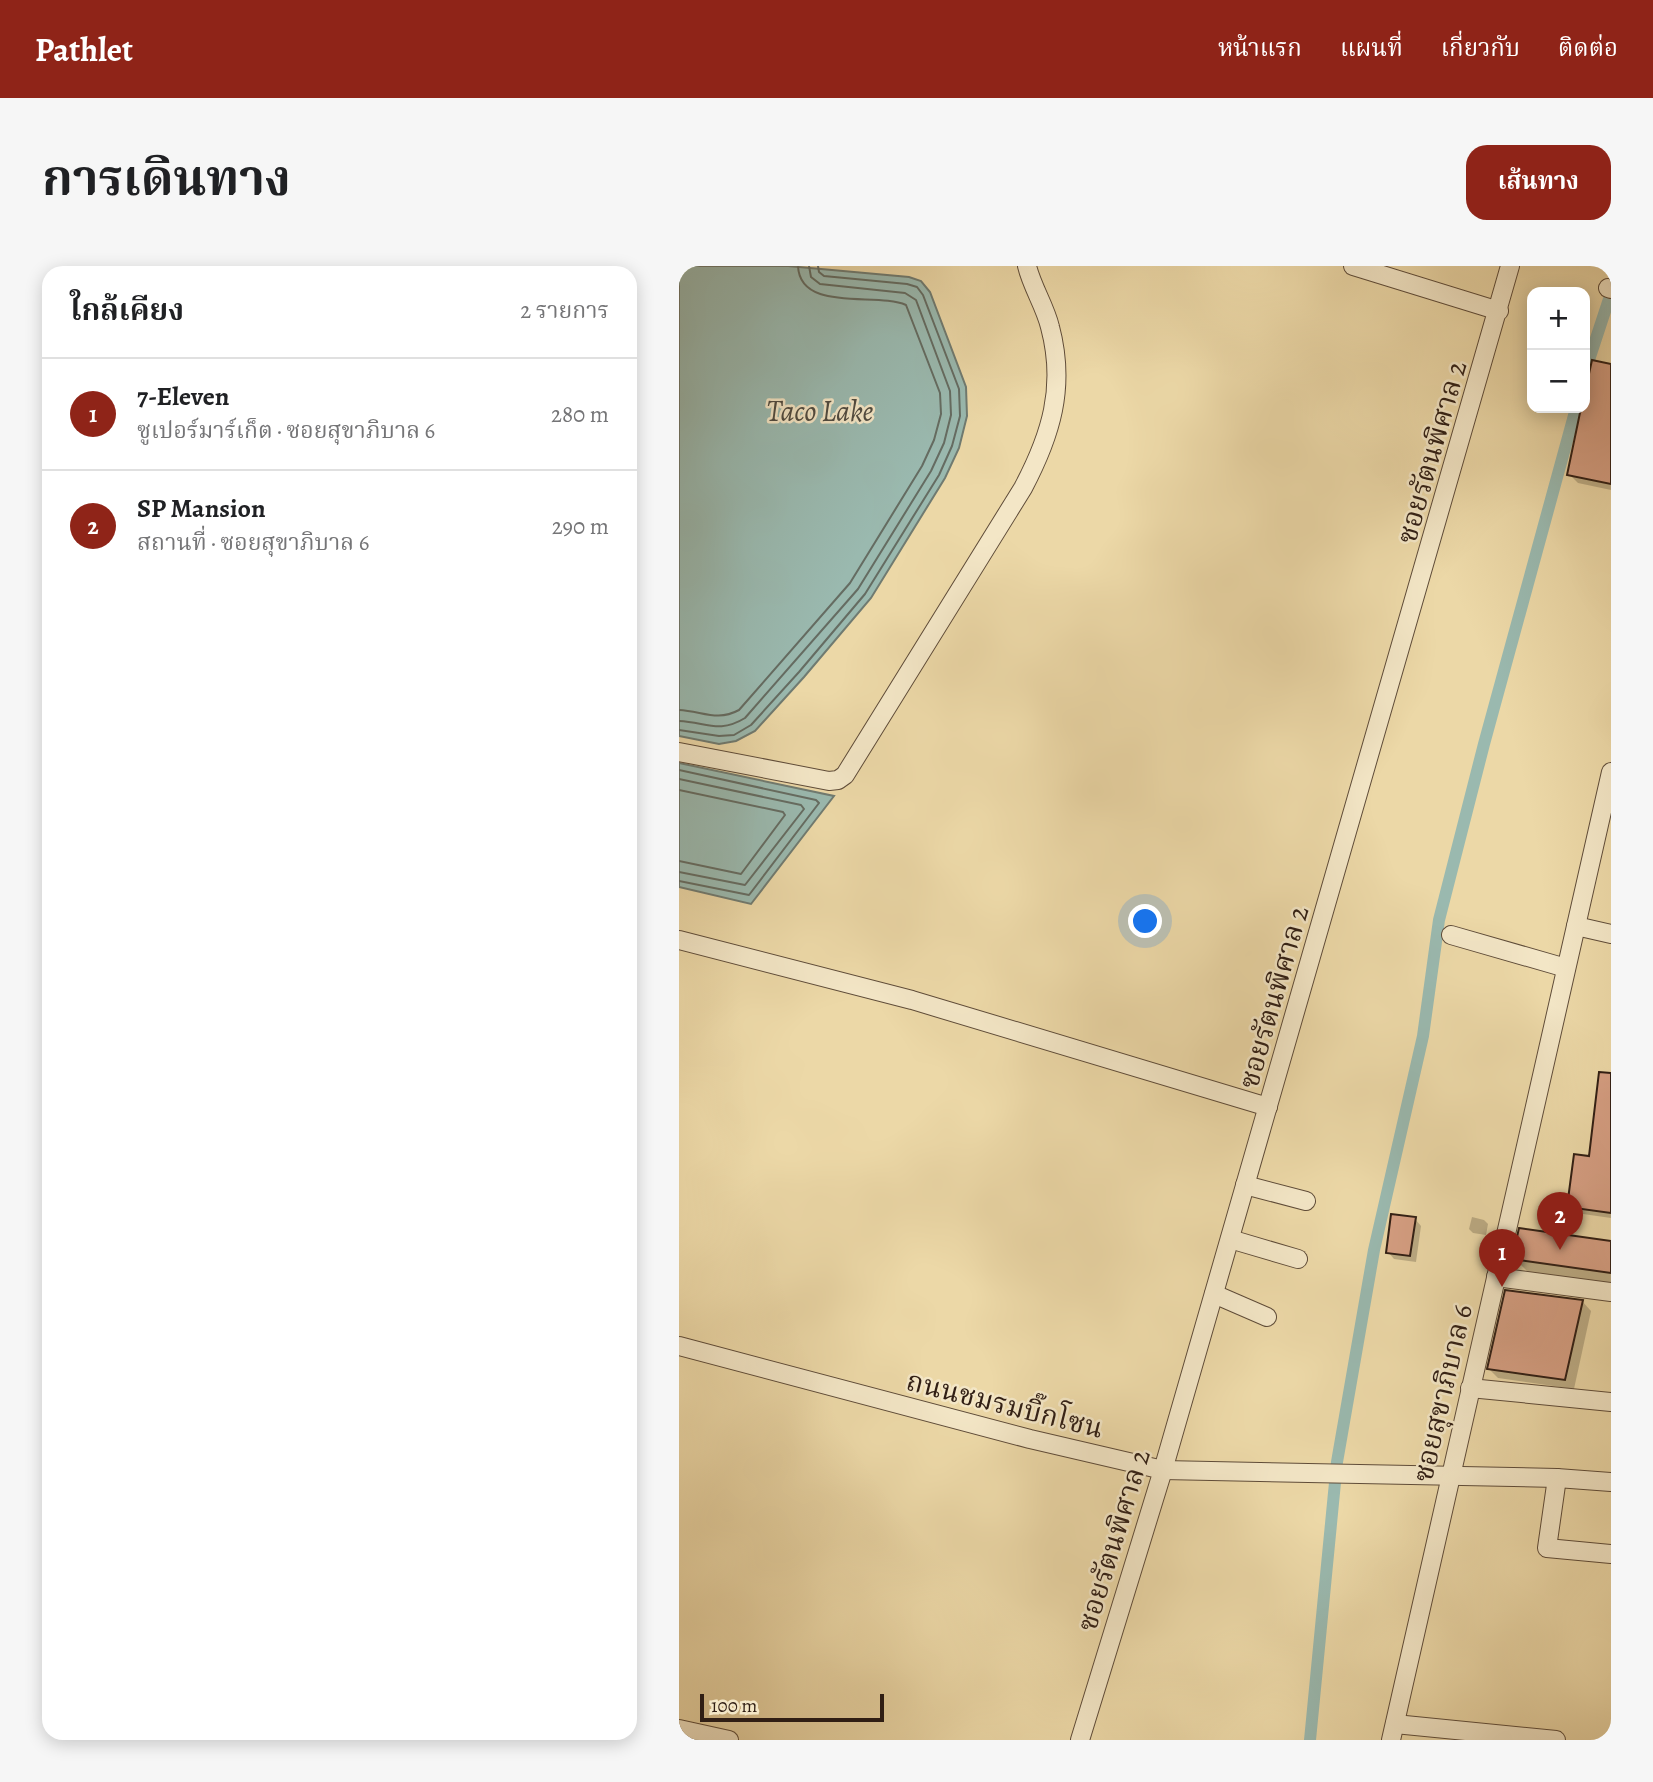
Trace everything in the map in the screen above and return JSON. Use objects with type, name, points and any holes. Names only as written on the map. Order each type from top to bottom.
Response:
[{"type":"street","points":[[1353,266],[1499,311]]},
{"type":"street","name":"ซอยรัตนพิศาล 2","points":[[1080,1740],[1163,1470],[1510,266]]},
{"type":"street","points":[[679,752],[829,781],[838,780],[845,775],[1023,488],[1050,430],[1057,381],[1055,355],[1034,268]]},
{"type":"street","name":"ซอยสุขาภิบาล 6","points":[[1393,1732],[1566,968],[1605,830],[1611,772]]},
{"type":"street","points":[[1576,926],[1611,934]]},
{"type":"street","points":[[1451,935],[1566,968]]},
{"type":"street","points":[[679,940],[912,1000],[1268,1107]]},
{"type":"street","points":[[1245,1185],[1305,1200]]},
{"type":"street","points":[[1230,1239],[1297,1259]]},
{"type":"street","points":[[1496,1277],[1611,1292]]},
{"type":"street","points":[[1214,1294],[1267,1317]]},
{"type":"street","name":"ถนนชมรมบิ๊กโซน","points":[[679,1346],[1030,1439],[1163,1470],[1557,1478],[1611,1482]]},
{"type":"street","points":[[1470,1388],[1611,1402]]},
{"type":"street","points":[[1557,1478],[1547,1548],[1611,1554]]},
{"type":"street","points":[[679,1729],[729,1740]]},
{"type":"street","points":[[1393,1732],[1487,1733],[1556,1740]]},
{"type":"street","points":[[1467,1740],[1487,1733]]},
{"type":"water","name":"Taco Lake","points":[[679,266],[788,266],[909,277],[921,281],[930,292],[966,387],[967,416],[959,448],[945,478],[871,598],[755,731],[736,741],[719,744],[679,736]]},
{"type":"water","points":[[679,763],[834,796],[751,904],[679,887]]},
{"type":"building","points":[[1592,360],[1611,364],[1611,484],[1567,475],[1580,413],[1590,413]]},
{"type":"building","points":[[1599,1072],[1611,1073],[1611,1213],[1567,1207],[1574,1154],[1589,1156]]},
{"type":"building","points":[[1391,1214],[1416,1217],[1410,1256],[1386,1253]]},
{"type":"building","points":[[1519,1228],[1611,1241],[1611,1273],[1512,1259]]},
{"type":"building","points":[[1505,1290],[1583,1300],[1565,1380],[1487,1369]]},
{"type":"waterway","points":[[1590,357],[1611,293]]},
{"type":"waterway","points":[[1310,1740],[1337,1462],[1374,1250],[1423,1036],[1439,920],[1575,413]]},
{"type":"place","name":"SP Mansion","points":[[1560,1250]]},
{"type":"place","name":"7-Eleven","points":[[1502,1287]]}]
